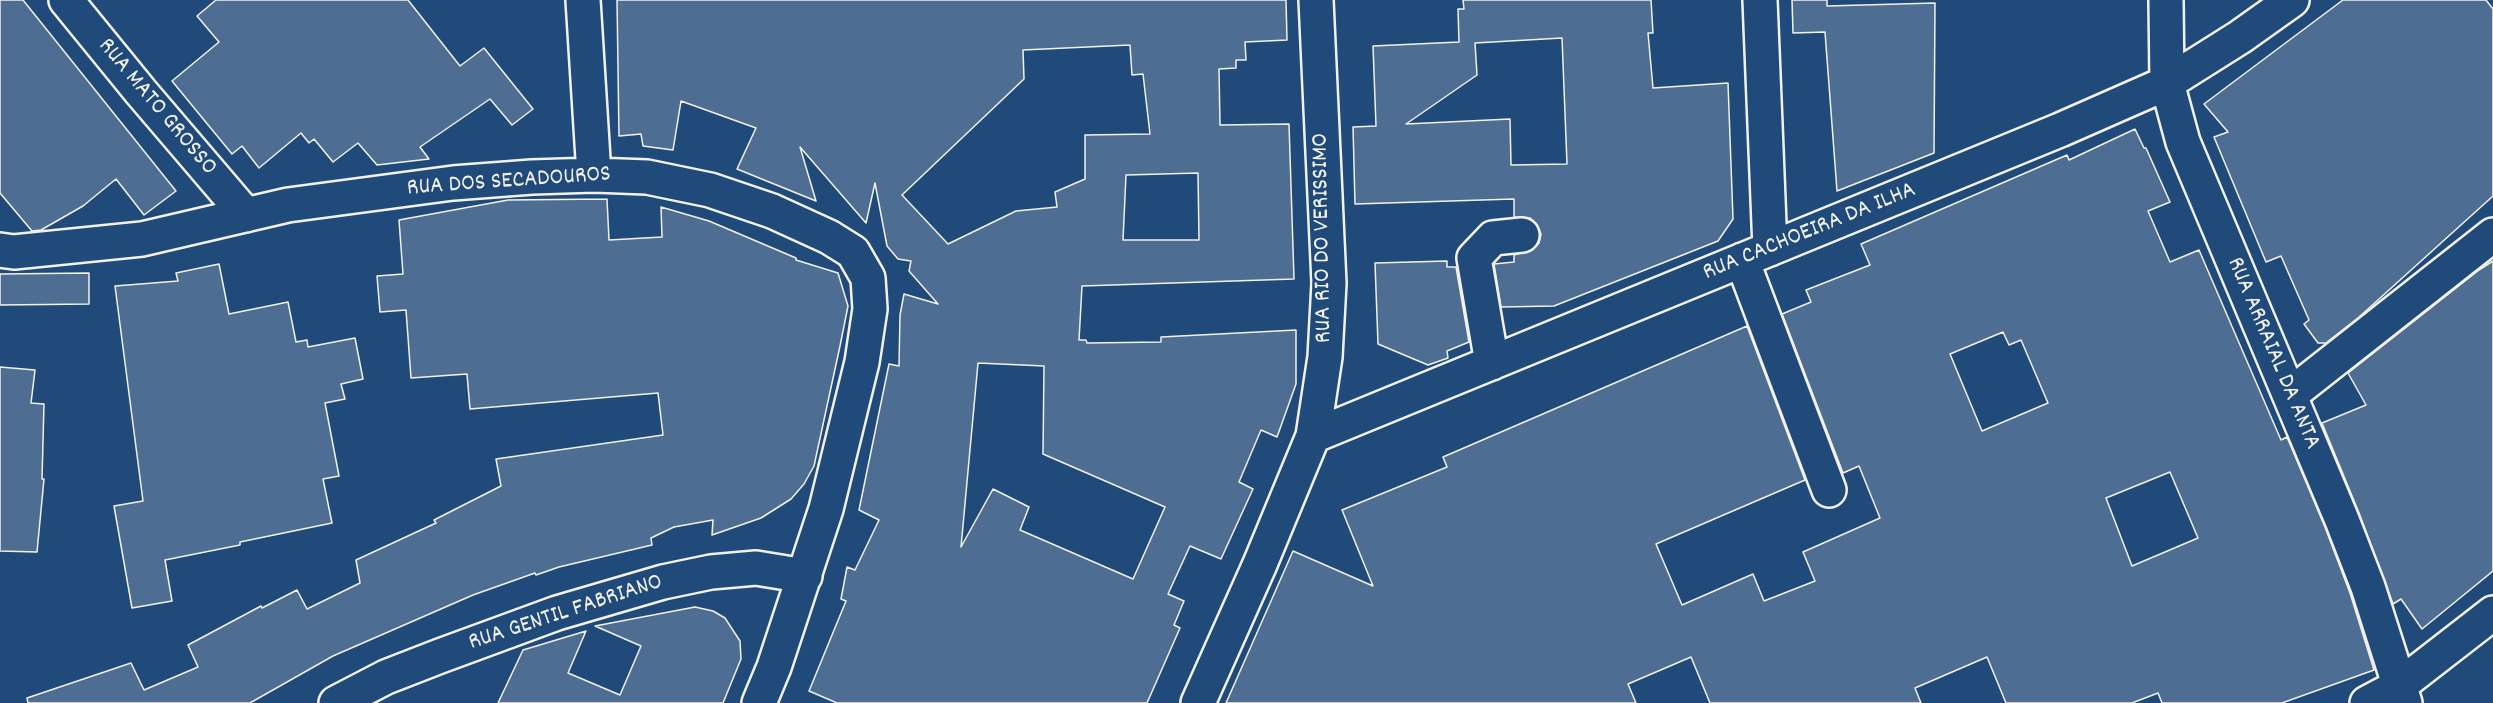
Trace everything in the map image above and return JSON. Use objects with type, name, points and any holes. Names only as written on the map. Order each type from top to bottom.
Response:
[{"type":"street","name":"RUA MATO GROSSO","points":[[66,0],[141,92],[246,214]]},
{"type":"street","points":[[584,0],[594,176]]},
{"type":"street","name":"RUA RIO DO VERISSIMO","points":[[1198,703],[1260,564],[1313,436],[1325,357],[1329,284],[1316,0]]},
{"type":"street","points":[[1760,0],[1756,255],[1829,490]]},
{"type":"street","name":"RUA ARRAIAL DA ANTA","points":[[2166,0],[2167,83],[2183,142],[2361,568],[2402,695]]},
{"type":"street","name":"RUA CACHOEIRA DA ILHA","points":[[1313,436],[2061,130],[2167,83],[2240,37],[2292,0]]},
{"type":"street","name":"RUA DOS SECADOUROS","points":[[0,250],[14,252],[142,239],[288,205],[453,183],[532,177],[594,176],[647,177],[710,190],[772,211],[829,237],[853,252],[868,278],[870,309],[862,362],[826,509],[774,667],[759,703]]},
{"type":"street","points":[[2290,395],[2493,235]]},
{"type":"street","points":[[1492,363],[1474,258],[1493,238],[1522,236]]},
{"type":"street","name":"RUA GENTIL FABRIANO","points":[[336,703],[386,678],[440,656],[557,613],[663,582],[711,572],[756,568],[805,576]]},
{"type":"street","points":[[2367,703],[2402,695],[2493,613]]},
{"type":"building","points":[[0,0],[23,0],[176,191],[144,215],[116,179],[83,206],[41,230],[32,231],[0,193]]},
{"type":"building","points":[[216,0],[408,0],[460,66],[484,48],[533,109],[512,125],[490,99],[420,147],[429,159],[377,165],[358,143],[333,162],[314,139],[309,143],[301,133],[259,168],[242,146],[232,154],[172,81],[219,42],[197,16]]},
{"type":"building","points":[[617,0],[1286,0],[1287,40],[1245,42],[1246,60],[1236,60],[1236,68],[1219,69],[1220,125],[1289,124],[1294,279],[1082,286],[1079,340],[1086,340],[1087,343],[1161,342],[1161,337],[1296,330],[1296,384],[1277,437],[1261,430],[1239,482],[1253,489],[1221,559],[1190,546],[1168,594],[1184,601],[1174,625],[1180,628],[1147,703],[837,703],[809,691],[846,601],[841,599],[847,567],[855,570],[879,520],[859,510],[889,364],[899,366],[900,315],[904,294],[938,304],[909,271],[911,261],[898,259],[887,246],[875,183],[866,223],[800,147],[816,201],[737,169],[756,128],[681,101],[673,150],[643,146],[641,134],[619,136]],"holes":[[[1130,45],[1132,75],[1143,74],[1150,134],[1085,135],[1085,179],[1055,192],[1057,207],[1016,211],[948,244],[902,195],[1024,79],[1023,50]],[[1198,173],[1199,240],[1123,240],[1126,175]],[[978,363],[1044,366],[1043,454],[1165,507],[1133,579],[1020,530],[1029,507],[993,489],[961,547]]]},
{"type":"building","points":[[1463,0],[1651,0],[1653,33],[1648,33],[1653,88],[1728,83],[1733,219],[1718,241],[1554,306],[1501,307],[1494,264],[1514,262],[1514,255],[1532,250],[1539,243],[1541,234],[1537,225],[1530,218],[1514,217],[1514,199],[1355,204],[1353,127],[1376,126],[1373,46],[1459,42],[1458,9],[1464,9]],"holes":[[[1562,38],[1567,164],[1511,165],[1510,119],[1406,124],[1477,75],[1475,43]]]},
{"type":"building","points":[[1792,0],[1827,0],[1827,6],[1935,3],[1934,153],[1837,191],[1825,32],[1793,33]]},
{"type":"building","points":[[2343,0],[2486,0],[2493,9],[2493,196],[2358,318],[2326,343],[2318,343],[2304,324],[2309,320],[2281,256],[2266,262],[2214,137],[2228,132],[2204,104]]},
{"type":"building","points":[[2135,129],[2170,202],[2148,211],[2170,262],[2199,250],[2281,440],[2287,437],[2325,527],[2350,593],[2374,670],[2282,703],[2162,703],[2158,693],[2132,703],[2006,703],[1987,657],[1915,688],[1921,703],[1710,703],[1691,657],[1628,684],[1636,703],[1226,703],[1293,551],[1373,586],[1342,510],[1447,467],[1443,457],[1747,326],[1805,480],[1656,544],[1682,605],[1753,574],[1764,601],[1815,581],[1803,552],[1880,518],[1859,466],[1843,473],[1782,314],[1811,302],[1806,290],[1870,265],[1861,244],[2067,155],[2069,160]],"holes":[[[2003,332],[2009,345],[2021,340],[2048,403],[1982,431],[1950,354]],[[2170,472],[2198,538],[2132,566],[2106,498]]]},
{"type":"building","points":[[607,199],[609,240],[662,237],[661,207],[709,221],[796,258],[796,260],[838,273],[848,306],[840,346],[814,466],[804,484],[791,499],[761,518],[712,535],[713,520],[674,527],[651,538],[652,545],[559,567],[536,575],[535,573],[473,595],[333,656],[250,703],[28,703],[27,698],[131,663],[144,690],[198,667],[188,645],[261,606],[262,608],[297,590],[307,609],[360,583],[356,560],[436,523],[434,520],[501,486],[496,459],[663,435],[658,393],[470,409],[467,374],[411,378],[406,310],[380,312],[377,276],[403,274],[399,220],[508,200]]},
{"type":"building","points":[[1447,261],[1447,267],[1456,267],[1469,342],[1447,351],[1448,358],[1428,365],[1378,344],[1375,263]]},
{"type":"building","points":[[2493,261],[2493,571],[2422,629],[2401,599],[2393,604],[2322,423],[2366,405],[2348,373]]},
{"type":"building","points":[[219,264],[229,314],[288,302],[296,342],[307,340],[308,347],[355,338],[363,379],[341,384],[345,399],[325,403],[339,476],[323,479],[332,523],[165,560],[172,601],[132,608],[114,506],[143,501],[115,286],[178,281],[176,273]]},
{"type":"building","points":[[89,273],[89,304],[0,305],[0,274]]},
{"type":"building","points":[[0,367],[35,370],[31,403],[44,404],[42,479],[44,479],[37,552],[0,551]]},
{"type":"building","points":[[695,607],[713,611],[725,618],[740,641],[741,659],[723,703],[498,703],[523,650],[586,631],[568,673],[620,695],[641,646],[595,626]]}]
